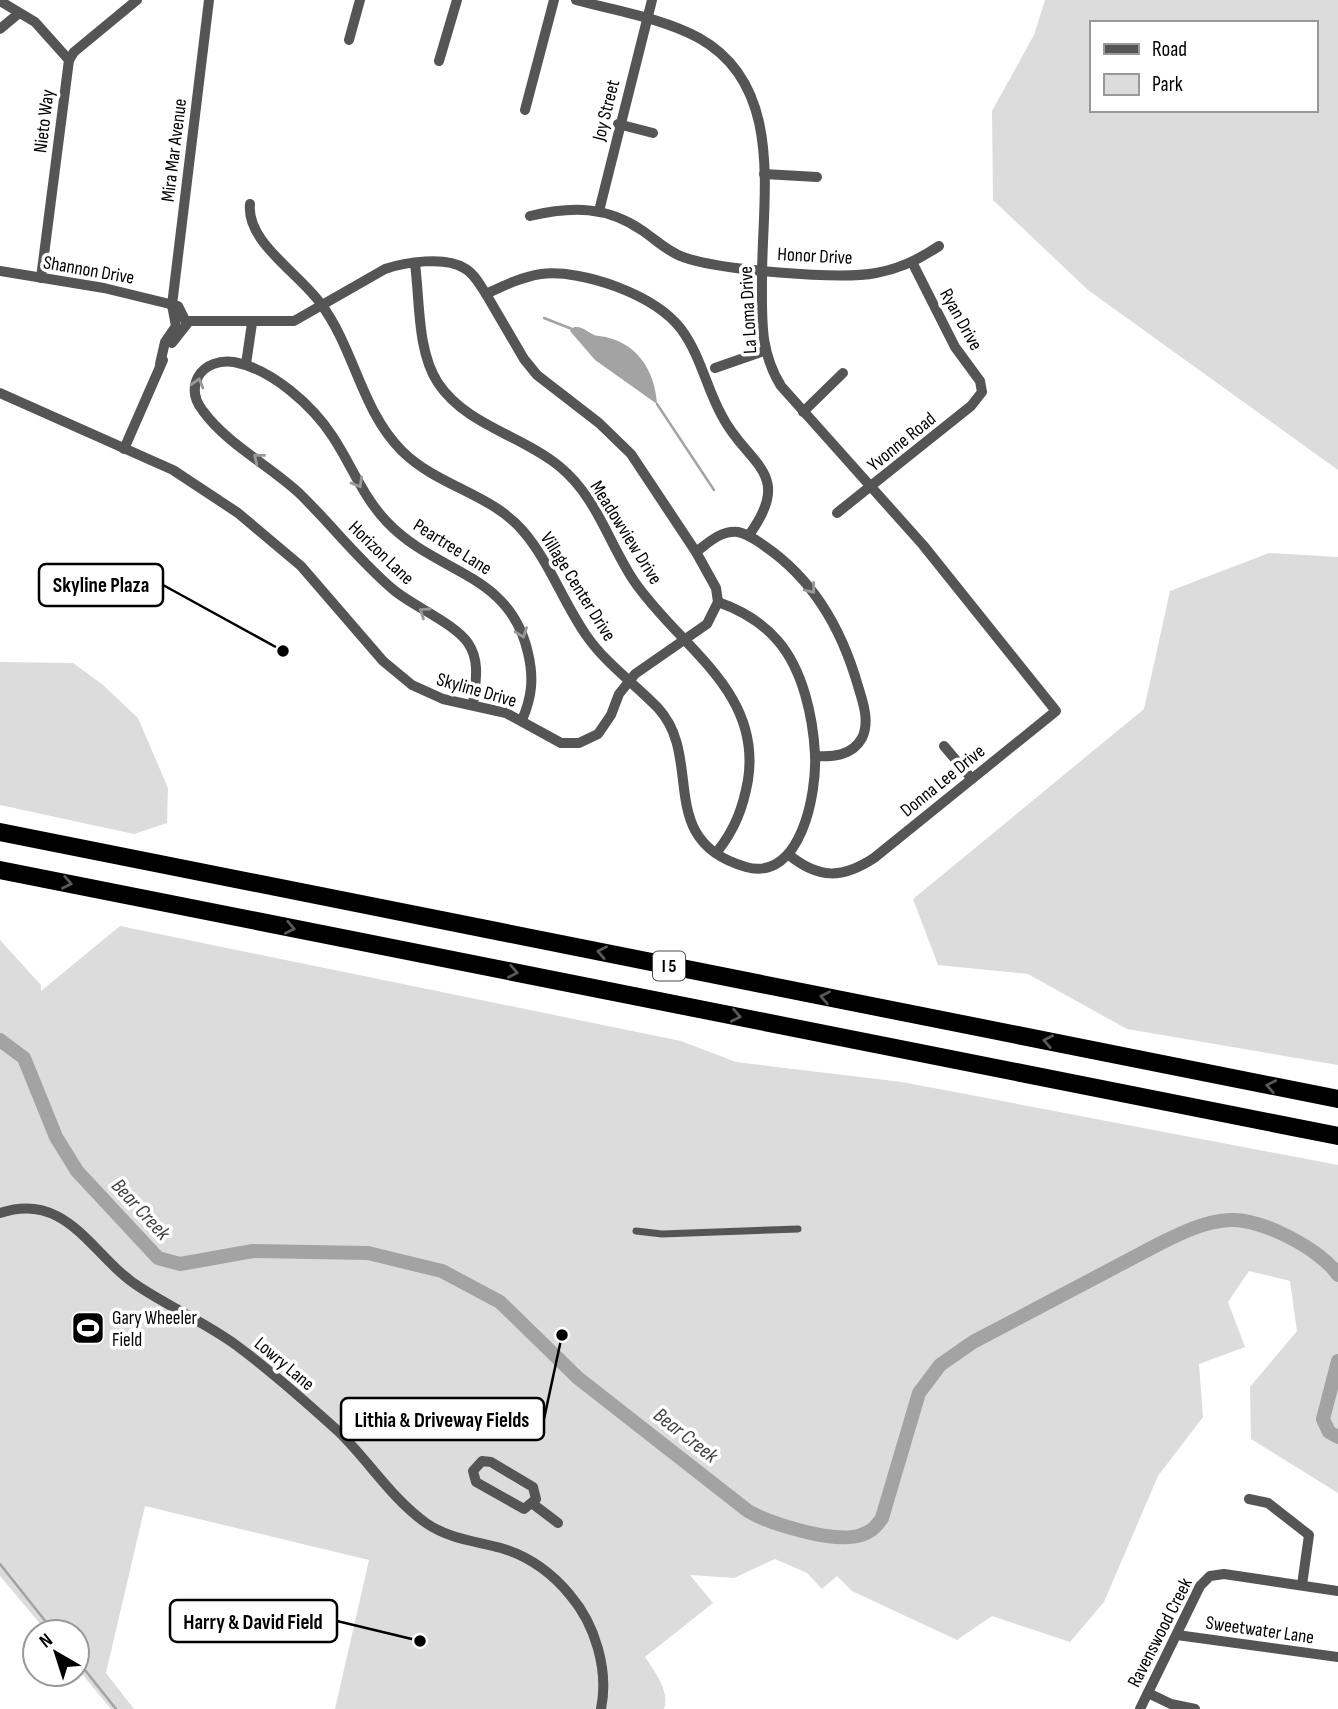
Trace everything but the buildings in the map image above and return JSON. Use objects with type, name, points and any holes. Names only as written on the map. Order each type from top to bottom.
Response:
[{"type":"highway","name":"I 5","points":[[0,832],[1338,1099]]},
{"type":"highway","name":"I 5","points":[[0,870],[1338,1136]]},
{"type":"street","points":[[0,1],[35,22],[69,60],[74,52],[137,0]]},
{"type":"street","name":"Mira Mar Avenue","points":[[160,364],[165,342],[176,326],[172,305],[208,0]]},
{"type":"street","points":[[439,61],[457,0]]},
{"type":"street","points":[[525,110],[554,0]]},
{"type":"street","name":"La Loma Drive","points":[[576,0],[647,19],[699,38],[718,52],[748,90],[758,115],[764,174],[764,351],[781,386],[923,545],[1056,711]]},
{"type":"street","name":"Joy Street","points":[[599,211],[618,124],[652,0]]},
{"type":"street","points":[[349,40],[356,1]]},
{"type":"street","points":[[0,29],[18,14]]},
{"type":"street","name":"Nieto Way","points":[[41,278],[69,60]]},
{"type":"street","points":[[618,124],[653,133]]},
{"type":"street","points":[[764,174],[817,177]]},
{"type":"street","name":"Village Center Drive","points":[[250,204],[250,220],[256,235],[302,279],[322,304],[342,337],[373,414],[391,439],[422,468],[494,507],[522,529],[585,634],[628,681],[656,706],[678,742],[687,814],[697,833],[718,852]]},
{"type":"street","name":"Honor Drive","points":[[530,216],[569,208],[599,211],[621,218],[682,257],[762,270],[860,275],[912,262],[939,246]]},
{"type":"street","name":"Ryan Drive","points":[[912,262],[955,347],[980,381],[982,392]]},
{"type":"street","points":[[172,305],[178,306],[188,321],[210,318],[252,323],[294,321],[385,269],[447,263],[463,267],[486,294],[524,359],[537,375],[599,423],[631,454],[715,581],[718,602],[745,612],[762,625],[788,656],[802,687],[815,757],[807,816],[789,855],[768,867],[756,869],[735,863],[718,852]]},
{"type":"street","name":"Meadowview Drive","points":[[415,264],[427,359],[438,383],[463,410],[544,455],[576,482],[596,507],[634,581],[729,691],[742,714],[751,759],[743,810],[718,852]]},
{"type":"street","name":"Shannon Drive","points":[[0,271],[104,288],[172,305]]},
{"type":"street","points":[[486,294],[534,275],[562,273],[618,287],[675,322],[701,363],[712,398],[725,422],[762,467],[767,480],[766,505],[749,536]]},
{"type":"street","name":"Mira Mar Avenue","points":[[124,449],[160,364],[188,321]]},
{"type":"street","points":[[246,364],[252,323]]},
{"type":"street","points":[[715,368],[764,351]]},
{"type":"street","name":"Horizon Lane","points":[[246,364],[226,361],[214,363],[200,374],[195,386],[196,399],[203,412],[300,494],[397,593],[466,640],[476,664],[473,705]]},
{"type":"street","name":"Peartree Lane","points":[[246,364],[285,388],[323,424],[368,498],[401,535],[424,552],[474,577],[512,612],[524,636],[531,668],[531,693],[522,720]]},
{"type":"street","points":[[803,412],[843,373]]},
{"type":"street","name":"Yvonne Road","points":[[837,513],[971,406],[982,392]]},
{"type":"street","name":"Skyline Drive","points":[[0,393],[192,481],[262,530],[316,582],[400,676],[427,694],[490,707],[522,720],[552,741],[570,744],[587,741],[606,725],[619,694],[628,681],[707,624],[718,602]]},
{"type":"street","points":[[696,552],[727,533],[749,536],[796,572],[831,618],[849,656],[862,700],[866,726],[858,744],[843,754],[815,757]]},
{"type":"street","name":"Donna Lee Drive","points":[[789,855],[811,869],[848,873],[874,858],[1056,711]]},
{"type":"street","points":[[944,746],[972,779]]},
{"type":"street","name":"Lowry Lane","points":[[0,1213],[31,1209],[68,1221],[138,1287],[236,1345],[311,1408],[351,1444],[408,1508],[426,1523],[460,1539],[513,1552],[545,1570],[571,1595],[594,1637],[602,1678],[601,1709]]},
{"type":"street","points":[[636,1231],[662,1234],[798,1228]]},
{"type":"street","points":[[485,1460],[527,1483],[536,1493],[533,1504],[524,1509],[516,1507],[476,1482],[472,1476],[475,1467],[485,1460]]},
{"type":"street","points":[[1249,1499],[1268,1503],[1309,1535],[1301,1585]]},
{"type":"street","points":[[533,1504],[558,1523]]},
{"type":"street","name":"Ravenswood Creek","points":[[1140,1709],[1200,1586],[1209,1576],[1224,1574],[1338,1591]]},
{"type":"street","name":"Sweetwater Lane","points":[[1177,1635],[1338,1657]]},
{"type":"street","points":[[1148,1693],[1171,1704],[1195,1709]]},
{"type":"green space","points":[[1045,0],[1338,0],[1338,470],[1088,290],[993,200],[992,111],[1034,35]]},
{"type":"green space","points":[[1269,553],[1338,557],[1338,1065],[1127,1029],[1028,974],[938,965],[913,899],[1144,709],[1170,591]]},
{"type":"green space","points":[[0,662],[73,663],[102,684],[138,718],[168,788],[167,823],[134,834],[0,805]]},
{"type":"green space","points":[[120,926],[681,1041],[736,1062],[902,1082],[1338,1165],[1338,1493],[1251,1439],[1250,1387],[1297,1331],[1290,1281],[1249,1271],[1228,1302],[1245,1347],[1199,1364],[1203,1417],[1158,1476],[1104,1602],[1070,1642],[992,1616],[957,1640],[852,1591],[837,1576],[822,1589],[807,1573],[775,1559],[734,1578],[690,1575],[713,1603],[645,1657],[663,1689],[664,1709],[335,1709],[369,1560],[145,1506],[106,1673],[134,1709],[111,1709],[91,1685],[91,1618],[35,1618],[0,1576],[0,940],[41,985],[41,991]]},
{"type":"shaded area","points":[[574,327],[623,343],[633,350],[641,358],[652,379],[657,404],[595,360],[570,331]]},
{"type":"waterway","points":[[544,318],[572,329]]},
{"type":"waterway","points":[[657,404],[714,490]]},
{"type":"waterway","name":"Bear Creek","points":[[0,1040],[24,1058],[56,1137],[77,1171],[158,1258],[180,1264],[253,1251],[368,1253],[442,1271],[500,1302],[578,1378],[748,1511],[771,1522],[820,1535],[861,1535],[870,1531],[880,1521],[919,1393],[940,1365],[973,1342],[1159,1244],[1202,1225],[1230,1220],[1243,1221],[1290,1237],[1319,1256],[1338,1275]]},
{"type":"waterway","name":"Bear Creek","points":[[1338,1361],[1323,1419],[1329,1432],[1338,1437]]},
{"type":"waterway","points":[[0,1564],[43,1618]]},
{"type":"waterway","points":[[91,1678],[116,1709]]},
{"type":"place","name":"Skyline Plaza","points":[[283,651]]},
{"type":"place","name":"Gary Wheeler Field","points":[[88,1328]]},
{"type":"place","name":"Lithia & Driveway Fields","points":[[562,1335]]},
{"type":"place","name":"Harry & David Field","points":[[420,1641]]}]
